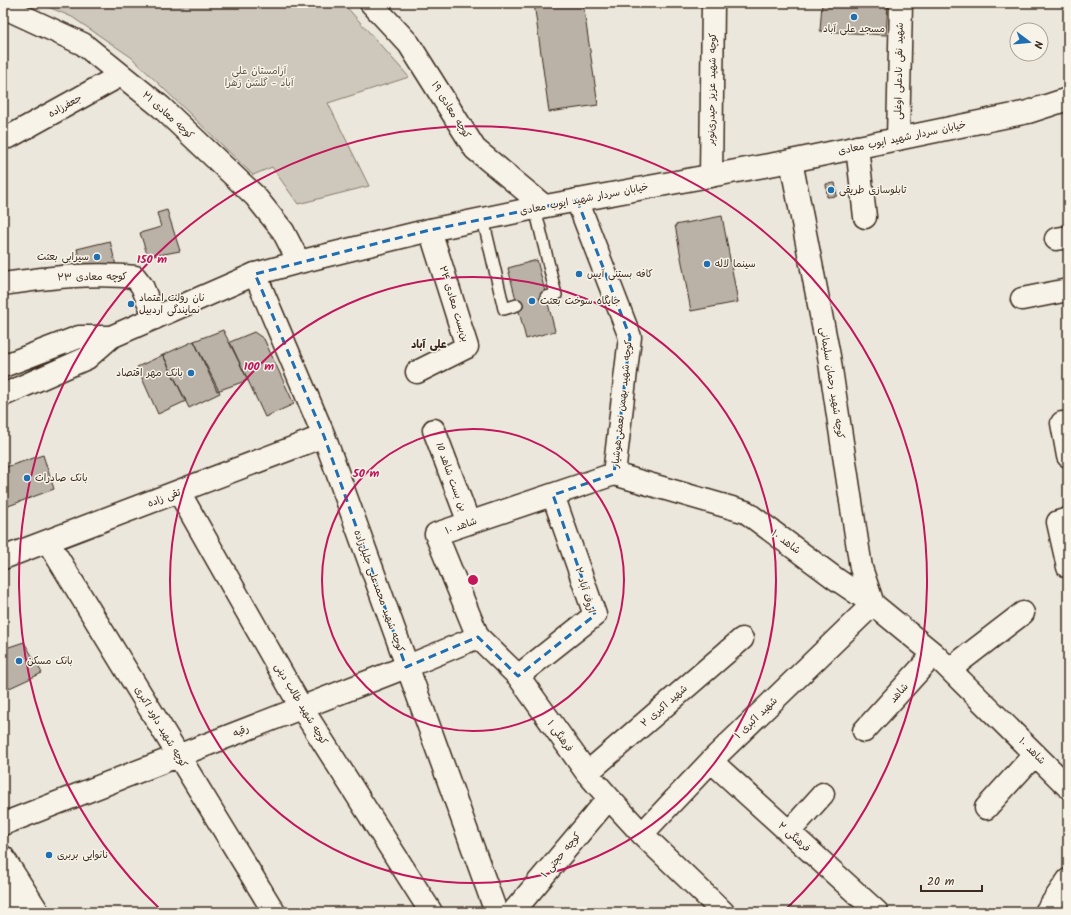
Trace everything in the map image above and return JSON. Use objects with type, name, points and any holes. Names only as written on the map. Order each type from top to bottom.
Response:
[{"type":"street","name":"کوچه معادی ۱۹","points":[[371,3],[409,44],[475,149],[539,207]]},
{"type":"street","name":"کوچه شهید عزیز حیدری‌نوبر","points":[[711,176],[713,3]]},
{"type":"street","name":"شهید نقی نادعلی اوغلی","points":[[898,139],[901,3]]},
{"type":"street","name":"کوچه معادی ۲۱","points":[[3,7],[83,44],[160,107],[255,196],[284,231],[299,262]]},
{"type":"street","name":"جعفرزاده","points":[[9,137],[121,75]]},
{"type":"street","name":"خیابان سردار شهید ایوب معادی","points":[[3,396],[87,358],[111,337],[254,274],[430,230],[539,207],[791,162],[1028,112],[1067,102]]},
{"type":"street","points":[[857,148],[865,217]]},
{"type":"street","name":"کوچه شهید رحمان سلیمانی","points":[[791,162],[829,356],[861,568],[874,604]]},
{"type":"street","name":"کوچه شهید بهمن نعمتی‌هوشیار","points":[[577,200],[630,337],[614,474]]},
{"type":"street","name":"بن‌بست معادی ۲۴","points":[[417,372],[467,347],[430,230]]},
{"type":"street","name":"کوچه شهید محمدعلی جلیل‌زاده","points":[[254,274],[324,436],[406,667],[496,912]]},
{"type":"street","name":"کوچه معادی ۲۳","points":[[3,284],[48,278],[135,277],[142,286],[155,318]]},
{"type":"street","points":[[1022,299],[1068,290]]},
{"type":"street","name":"خیابان سردار شهید ایوب معادی","points":[[3,366],[79,337],[111,337]]},
{"type":"street","points":[[1062,423],[1068,456]]},
{"type":"street","name":"بن بست شاهد 10","points":[[434,430],[469,523]]},
{"type":"street","name":"تقی زاده","points":[[3,558],[324,436]]},
{"type":"street","name":"شاهد ۱۰","points":[[436,534],[614,474],[746,512],[836,579],[874,604],[934,654],[1068,787]]},
{"type":"street","name":"کوچه شهید طالب دینی","points":[[179,492],[301,707],[431,912]]},
{"type":"street","name":"اروف آباد ۲","points":[[518,676],[595,615],[552,495]]},
{"type":"street","points":[[1068,519],[1058,522],[1068,567]]},
{"type":"street","name":"فرهنگی ۱","points":[[436,534],[478,637],[518,676],[587,773],[609,798],[642,834],[723,912]]},
{"type":"street","name":"کوچه شهید داود اکبری","points":[[48,542],[274,912]]},
{"type":"street","name":"شهید اکبری ۱","points":[[642,834],[711,761],[874,604]]},
{"type":"street","points":[[950,669],[1023,613]]},
{"type":"street","name":"رقیه","points":[[3,824],[406,667],[478,637]]},
{"type":"street","name":"شهید اکبری ۲","points":[[587,773],[742,639]]},
{"type":"street","name":"شاهد","points":[[864,731],[934,654]]},
{"type":"street","points":[[986,808],[1035,754]]},
{"type":"street","name":"فرهنگی ۲","points":[[711,761],[877,912]]},
{"type":"street","points":[[789,832],[823,794]]},
{"type":"street","name":"کوچه حجتی ۱","points":[[513,912],[609,798]]},
{"type":"street","points":[[3,857],[38,912]]},
{"type":"street","points":[[1046,912],[1068,880]]},
{"type":"street","points":[[3,894],[14,912]]},
{"type":"street","points":[[1063,912],[1068,909]]},
{"type":"lane","points":[[539,207],[556,295],[546,297]]},
{"type":"lane","points":[[483,219],[504,309],[517,305]]},
{"type":"highlighted area","points":[[577,200],[630,337],[614,474],[553,495],[595,615],[518,676],[478,637],[406,667],[324,436],[255,274],[430,230]]},
{"type":"green space","name":"آرامستان علی آباد - گلشن زهرا","points":[[39,3],[343,3],[409,77],[328,103],[369,186],[298,204],[272,167],[253,175],[131,57],[72,17]]},
{"type":"building","points":[[534,3],[583,3],[598,105],[549,112]]},
{"type":"building","name":"مسجد علی آباد","points":[[822,3],[888,3],[886,35],[820,31]]},
{"type":"building","name":"تابلوسازی طریقی","points":[[835,183],[837,196],[827,197],[826,184]]},
{"type":"building","points":[[167,210],[180,251],[148,257],[140,233],[161,227],[157,213]]},
{"type":"building","name":"سینما لاله","points":[[722,216],[738,302],[691,311],[675,225]]},
{"type":"building","name":"سیرابی بعثت","points":[[110,241],[116,266],[83,274],[77,249]]},
{"type":"building","name":"جایگاه سوخت بعثت","points":[[537,260],[555,331],[526,339],[508,268]]},
{"type":"building","points":[[223,330],[248,380],[217,391],[194,341]]},
{"type":"building","points":[[254,332],[264,339],[294,404],[265,417],[230,342]]},
{"type":"building","name":"بانک مهر اقتصاد","points":[[194,341],[220,393],[189,408],[163,355]]},
{"type":"building","points":[[163,355],[186,401],[158,414],[137,367]]},
{"type":"building","name":"بانک صادرات","points":[[43,455],[54,489],[3,508],[3,468]]},
{"type":"building","name":"بانک مسکن","points":[[24,642],[42,673],[3,691],[3,649]]},
{"type":"place","name":"مسجد علی آباد","points":[[854,17]]},
{"type":"place","name":"تابلوسازی طریقی","points":[[831,190]]},
{"type":"place","name":"سیرابی بعثت","points":[[97,257]]},
{"type":"place","name":"سینما لاله","points":[[707,264]]},
{"type":"place","name":"کافه بستنی آیس","points":[[579,274]]},
{"type":"place","name":"جایگاه سوخت بعثت","points":[[532,301]]},
{"type":"place","name":"نان رولت اعتماد نمایندگی اردبیل","points":[[131,304]]},
{"type":"place","name":"بانک مهر اقتصاد","points":[[191,373]]},
{"type":"place","name":"بانک صادرات","points":[[27,478]]},
{"type":"place","name":"بانک مسکن","points":[[19,661]]},
{"type":"place","name":"نانوایی بربری","points":[[49,855]]},
{"type":"district","name":"علی آباد","points":[[429,345]]}]
